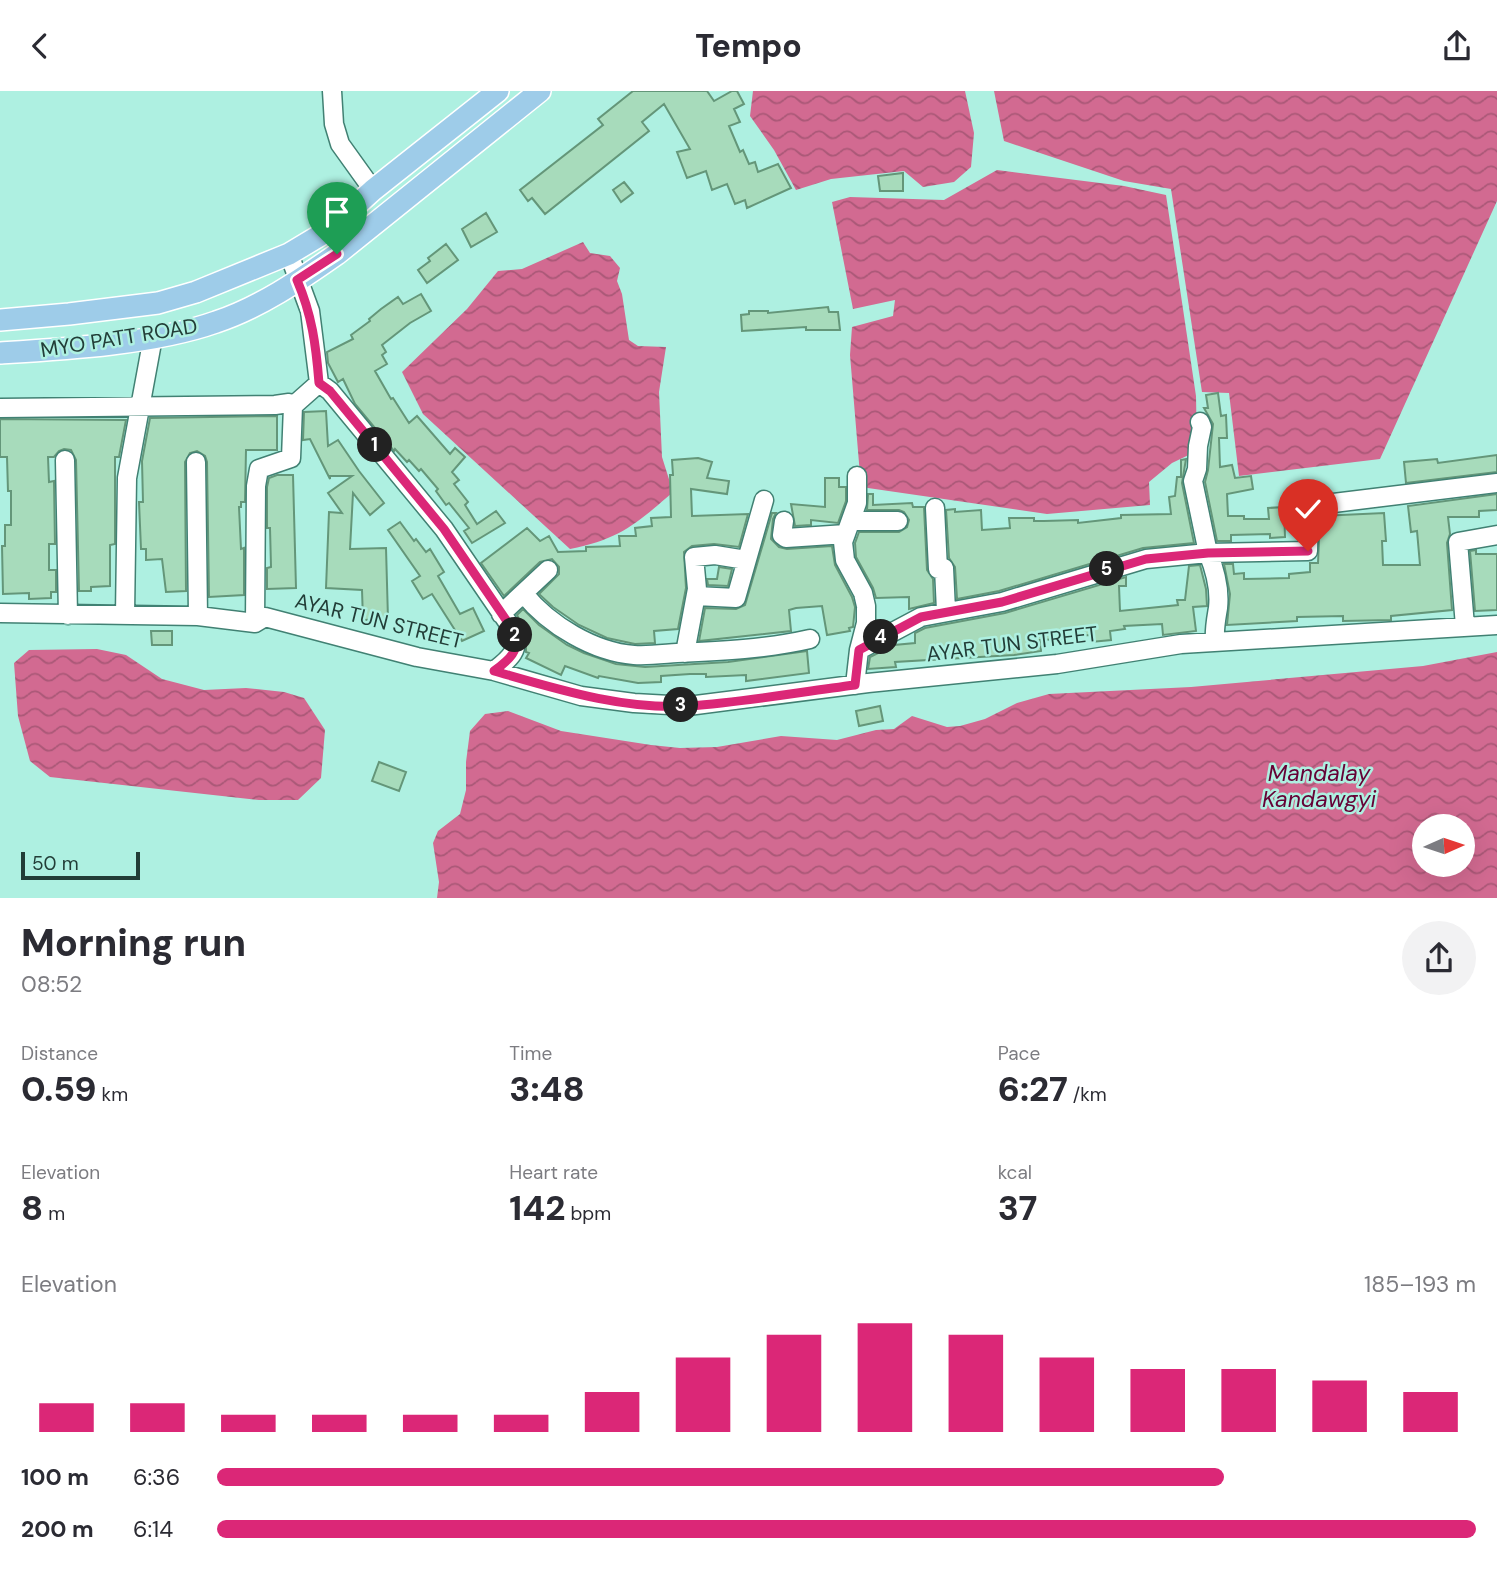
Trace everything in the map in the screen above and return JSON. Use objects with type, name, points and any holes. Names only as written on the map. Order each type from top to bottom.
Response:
[{"type":"main road","name":"MYO PATT ROAD","points":[[0,320],[158,303],[196,292],[289,254],[329,230],[373,190],[498,91]]},
{"type":"main road","name":"MYO PATT ROAD","points":[[0,353],[62,349],[153,337],[216,322],[252,306],[337,254],[540,91]]},
{"type":"street","points":[[332,91],[334,124],[340,144],[373,190]]},
{"type":"street","points":[[289,254],[310,311],[319,383],[330,391],[444,529],[513,630],[517,642],[512,656],[494,671]]},
{"type":"street","points":[[125,615],[127,478],[153,337]]},
{"type":"street","points":[[255,623],[258,469],[291,459],[293,406],[319,383]]},
{"type":"street","points":[[0,408],[289,403],[293,406]]},
{"type":"street","points":[[1200,422],[1202,427],[1193,481],[1217,587],[1215,641]]},
{"type":"street","points":[[65,460],[68,614]]},
{"type":"street","points":[[196,462],[198,616]]},
{"type":"street","points":[[855,685],[859,650],[866,623],[866,606],[863,593],[845,560],[843,542],[857,503],[857,476]]},
{"type":"street","points":[[859,650],[912,619],[1002,602],[1146,559],[1208,553],[1308,551],[1309,506],[1497,483]]},
{"type":"street","points":[[696,596],[736,598],[764,500]]},
{"type":"street","points":[[935,508],[938,569],[944,568],[946,611]]},
{"type":"street","points":[[784,521],[782,535],[786,538],[898,521]]},
{"type":"street","points":[[1465,626],[1457,543],[1497,535]]},
{"type":"street","points":[[685,653],[696,596],[694,557],[715,555],[747,560]]},
{"type":"street","points":[[501,614],[548,570]]},
{"type":"street","points":[[524,594],[537,610],[561,629],[594,645],[634,655],[751,649],[810,639]]},
{"type":"street","name":"AYAR TUN STREET","points":[[0,613],[198,616],[255,623],[265,617],[417,657],[494,671],[581,696],[688,706],[1058,664],[1181,644],[1497,625]]},
{"type":"water","points":[[753,91],[965,91],[974,133],[971,167],[954,182],[923,187],[904,171],[831,179],[796,190],[774,150],[750,116]]},
{"type":"water","points":[[994,91],[1497,91],[1497,201],[1380,459],[1239,476],[1229,393],[1202,392],[1171,189],[1124,181],[1004,141]]},
{"type":"water","points":[[997,170],[1124,186],[1166,195],[1196,396],[1197,451],[1172,463],[1149,482],[1150,505],[1047,514],[861,487],[850,355],[852,327],[893,316],[895,300],[853,309],[832,202],[850,197],[944,200]]},
{"type":"water","points":[[583,242],[590,253],[610,256],[620,268],[617,281],[622,294],[629,340],[638,346],[666,347],[659,392],[662,457],[673,492],[626,529],[602,540],[570,549],[423,414],[402,372],[467,309],[498,271],[522,269]]},
{"type":"water","points":[[97,649],[126,655],[162,679],[204,690],[246,688],[284,692],[304,698],[325,730],[321,778],[298,800],[259,800],[50,777],[30,761],[18,716],[14,663],[29,650]]},
{"type":"water","name":"Mandalay Kandawgyi","points":[[1497,652],[1497,898],[437,898],[439,882],[433,843],[438,831],[460,814],[466,790],[470,731],[485,714],[508,711],[561,731],[651,745],[680,748],[717,747],[781,736],[837,740],[876,730],[894,729],[912,716],[947,727],[960,726],[985,719],[1017,703],[1049,694],[1191,687],[1423,666]]},
{"type":"building","points":[[633,91],[707,91],[714,101],[737,91],[744,104],[734,109],[740,122],[729,126],[740,152],[743,150],[749,164],[755,162],[758,172],[778,164],[791,188],[747,208],[745,200],[735,204],[727,184],[712,190],[706,171],[687,178],[677,152],[690,149],[664,104],[642,122],[649,131],[545,214],[532,198],[528,201],[520,190],[603,125],[598,119]]},
{"type":"building","points":[[903,173],[903,191],[880,191],[878,176]]},
{"type":"building","points":[[624,182],[633,193],[621,202],[613,190]]},
{"type":"building","points":[[486,213],[497,232],[471,247],[462,229]]},
{"type":"building","points":[[446,244],[458,260],[427,283],[418,270]]},
{"type":"building","points":[[421,294],[431,311],[410,323],[382,345],[386,352],[382,355],[387,364],[375,371],[409,423],[417,416],[450,454],[455,448],[465,457],[452,472],[459,480],[454,484],[468,502],[465,505],[477,524],[496,511],[505,523],[472,543],[464,531],[469,528],[449,503],[446,505],[436,491],[438,489],[421,469],[419,471],[409,460],[407,462],[395,449],[394,451],[355,404],[343,379],[338,382],[328,363],[327,352],[353,339],[351,335],[381,309],[398,297],[403,304]]},
{"type":"building","points":[[828,307],[829,312],[838,312],[840,330],[806,330],[806,327],[742,331],[741,315],[749,314],[749,311],[768,313]]},
{"type":"building","points":[[1218,393],[1221,416],[1226,415],[1227,438],[1219,438],[1220,467],[1232,465],[1235,478],[1251,476],[1253,489],[1227,494],[1228,516],[1269,519],[1268,508],[1284,507],[1285,537],[1270,538],[1270,534],[1231,535],[1231,541],[1217,541],[1205,482],[1213,424],[1204,408],[1208,408],[1206,395]]},
{"type":"building","points":[[326,411],[328,446],[338,440],[384,503],[370,515],[353,493],[350,549],[386,548],[388,619],[363,620],[362,590],[326,588],[329,512],[342,513],[328,493],[352,476],[330,476],[330,479],[310,439],[303,440],[304,412]]},
{"type":"building","points":[[277,416],[277,450],[246,450],[245,502],[241,502],[239,507],[241,549],[244,548],[244,595],[209,597],[207,462],[205,456],[197,451],[190,453],[185,462],[186,591],[166,592],[162,559],[146,560],[146,549],[141,549],[139,502],[143,502],[142,461],[150,418]]},
{"type":"building","points":[[0,419],[126,420],[119,457],[115,457],[115,544],[110,545],[110,586],[79,591],[76,460],[71,450],[64,449],[54,457],[48,457],[49,482],[54,481],[55,544],[49,544],[49,570],[56,570],[56,592],[51,592],[51,598],[29,599],[29,593],[3,594],[2,546],[5,546],[5,525],[11,525],[11,491],[8,491],[7,457],[0,457]]},
{"type":"building","points":[[1497,455],[1497,472],[1406,483],[1404,462],[1437,459],[1438,463]]},
{"type":"building","points":[[698,458],[712,462],[707,478],[729,481],[727,494],[691,489],[692,516],[748,514],[739,547],[714,544],[692,546],[684,552],[686,588],[678,629],[654,631],[655,643],[635,644],[607,638],[579,625],[553,607],[539,594],[559,574],[559,567],[552,559],[540,562],[504,596],[481,563],[527,528],[540,541],[549,536],[558,552],[586,551],[586,547],[620,546],[619,536],[636,536],[635,528],[652,526],[651,518],[671,517],[672,460]]},
{"type":"building","points":[[1186,459],[1182,483],[1194,543],[1143,548],[999,591],[957,599],[955,567],[949,558],[946,510],[981,510],[982,530],[1010,528],[1009,518],[1034,518],[1034,521],[1078,520],[1078,523],[1121,518],[1121,515],[1171,514],[1169,497],[1175,496],[1177,477],[1181,477],[1181,460]]},
{"type":"building","points":[[293,475],[296,588],[267,589],[267,568],[271,567],[267,487],[269,478]]},
{"type":"building","points":[[825,478],[839,478],[839,487],[846,487],[846,501],[838,523],[811,520],[811,525],[795,526],[791,504],[825,507]]},
{"type":"building","points":[[868,494],[873,494],[873,505],[912,503],[913,507],[924,507],[927,570],[933,579],[934,603],[909,609],[909,597],[876,598],[856,557],[855,543],[859,532],[899,532],[907,527],[909,520],[904,512],[899,510],[867,510]]},
{"type":"building","points":[[1497,494],[1497,510],[1479,511],[1479,517],[1448,517],[1450,534],[1447,543],[1452,610],[1391,616],[1391,620],[1343,621],[1343,616],[1297,617],[1297,621],[1227,625],[1230,594],[1224,564],[1233,564],[1234,574],[1244,573],[1244,579],[1289,578],[1289,574],[1310,572],[1310,563],[1318,563],[1320,516],[1384,513],[1386,541],[1382,541],[1383,565],[1420,565],[1417,531],[1411,532],[1408,506]]},
{"type":"building","points":[[772,513],[776,513],[771,539],[779,547],[787,549],[832,546],[835,565],[855,607],[853,627],[849,628],[850,631],[827,635],[822,606],[796,608],[789,610],[791,631],[699,641],[705,608],[736,609],[745,605]]},
{"type":"building","points":[[400,522],[426,552],[430,549],[444,572],[438,576],[460,614],[473,608],[484,631],[462,641],[432,594],[423,599],[412,581],[420,576],[388,530]]},
{"type":"building","points":[[1476,550],[1476,554],[1497,554],[1497,610],[1475,611],[1470,551]]},
{"type":"building","points":[[1200,565],[1207,606],[1193,607],[1196,631],[1163,635],[1162,624],[1124,626],[1125,629],[1110,631],[1111,640],[1091,642],[1090,635],[1063,637],[1040,640],[1041,651],[895,662],[896,667],[868,669],[870,657],[894,645],[915,643],[915,633],[925,628],[1005,613],[1126,577],[1126,586],[1119,586],[1120,611],[1178,605],[1177,600],[1185,600],[1189,566]]},
{"type":"building","points":[[719,567],[732,569],[728,586],[708,585],[707,579],[717,579]]},
{"type":"building","points":[[523,609],[539,625],[567,645],[616,664],[645,667],[728,662],[807,651],[809,673],[746,681],[746,675],[706,677],[706,674],[690,674],[661,676],[661,682],[638,683],[599,676],[598,678],[565,666],[561,675],[526,658],[529,653],[526,652],[526,634],[517,615]]},
{"type":"building","points":[[151,631],[172,631],[172,645],[152,645]]},
{"type":"building","points":[[880,706],[883,721],[859,726],[856,711]]},
{"type":"building","points":[[379,762],[406,772],[399,791],[372,781]]},
{"type":"route","points":[[337,254],[297,280],[310,311],[319,383],[330,391],[444,529],[513,630],[517,642],[512,656],[494,671],[581,696],[688,706],[855,685],[859,650],[912,619],[1002,602],[1146,559],[1208,553],[1308,551]]}]
